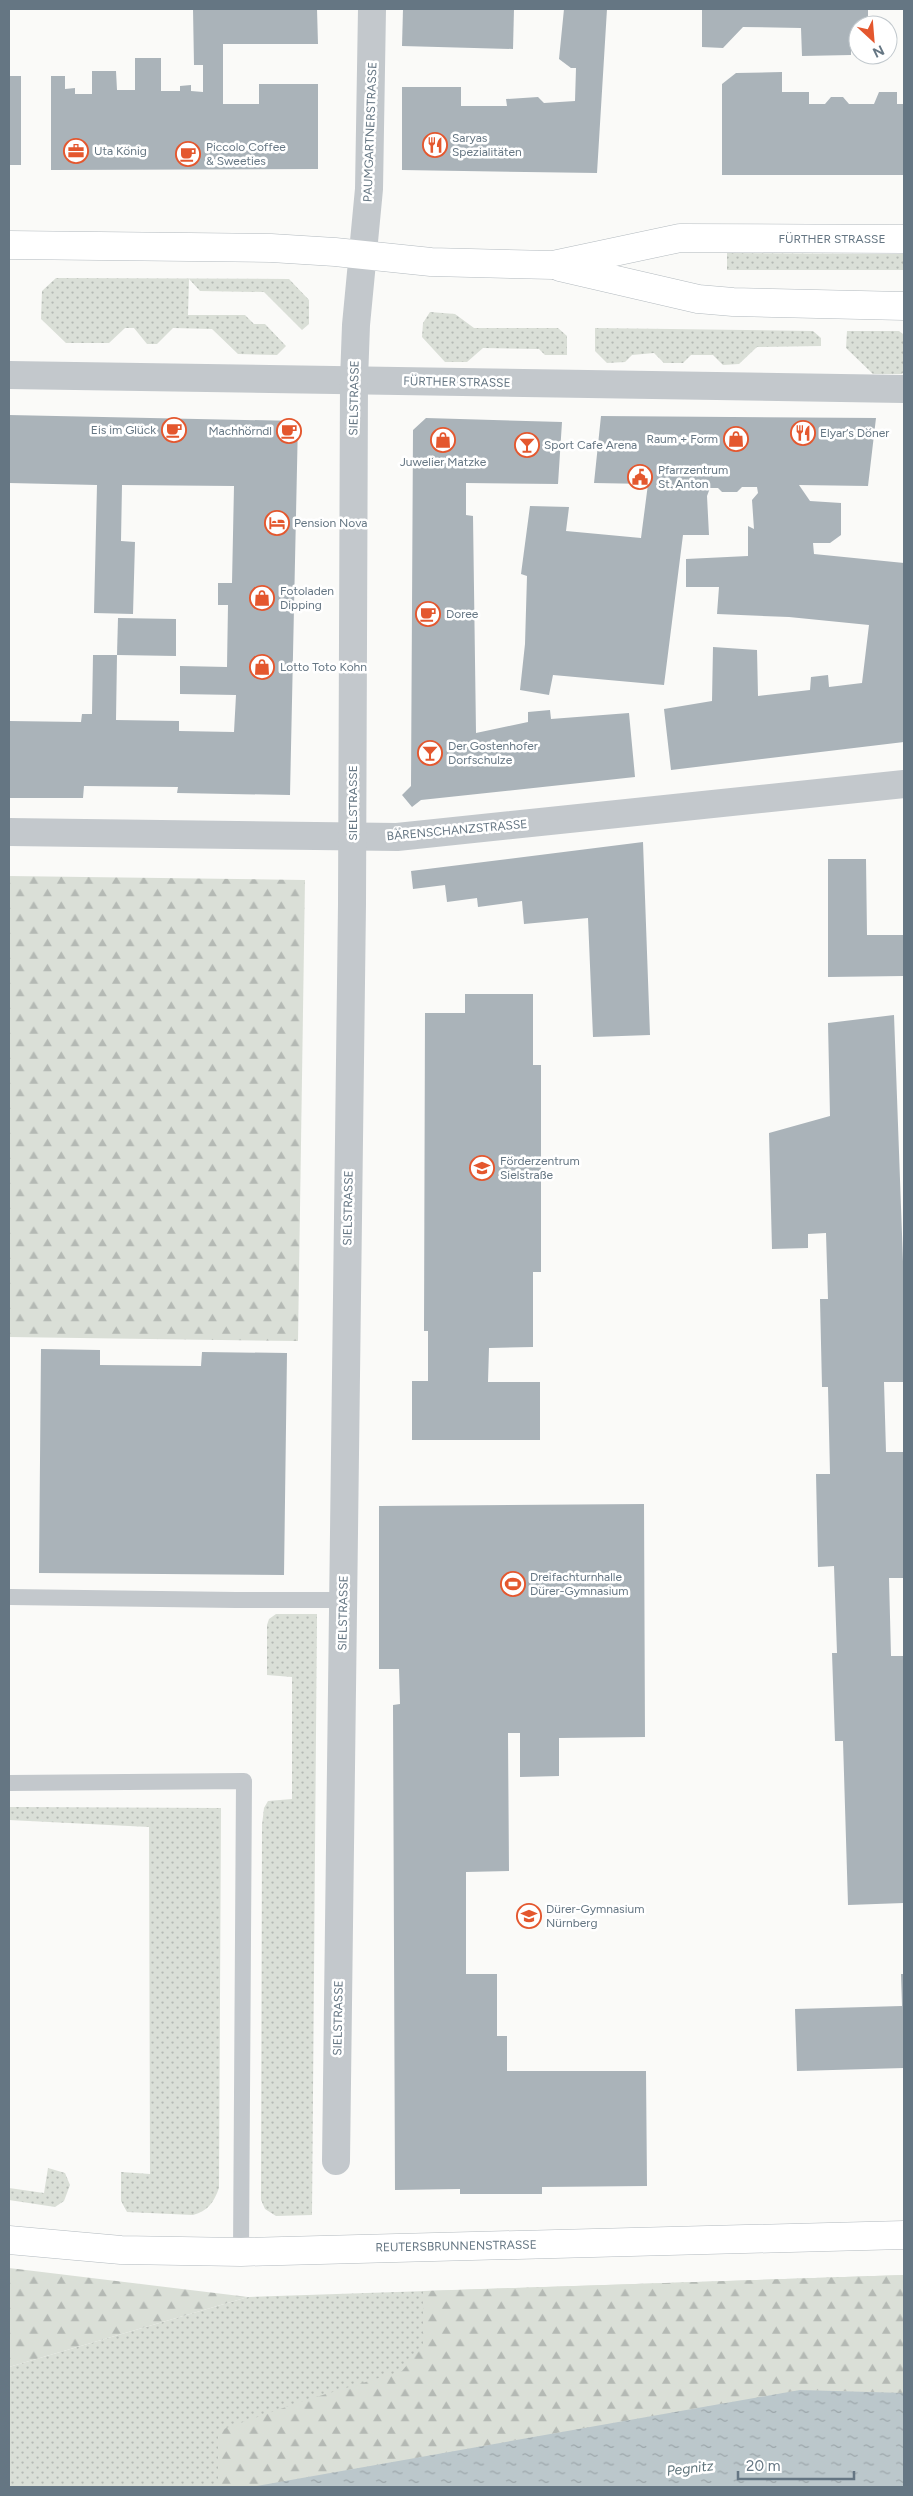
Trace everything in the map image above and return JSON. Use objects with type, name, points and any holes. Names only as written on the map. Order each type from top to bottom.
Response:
[{"type":"main road","name":"FÜRTHER STRASSE","points":[[553,265],[680,238],[904,239]]},
{"type":"main road","name":"FÜRTHER STRASSE","points":[[9,245],[271,248],[431,262],[553,265],[698,299],[904,306]]},
{"type":"main road","name":"REUTERSBRUNNENSTRASSE","points":[[9,2240],[121,2250],[241,2252],[904,2235]]},
{"type":"street","name":"PAUMGARTNERSTRASSE","points":[[363,255],[370,165],[372,9]]},
{"type":"street","name":"SIELSTRASSE","points":[[336,2162],[353,836],[354,380],[363,255]]},
{"type":"street","name":"FÜRTHER STRASSE","points":[[9,375],[904,389]]},
{"type":"street","name":"BÄRENSCHANZSTRASSE","points":[[9,832],[397,837],[904,784]]},
{"type":"lane","points":[[9,1596],[343,1600]]},
{"type":"lane","points":[[9,1783],[244,1781],[241,2252]]},
{"type":"green space","points":[[727,253],[904,254],[904,270],[727,270]]},
{"type":"green space","points":[[56,278],[289,279],[309,300],[309,324],[302,330],[264,292],[200,291],[189,279],[188,315],[245,315],[254,324],[265,324],[286,346],[277,355],[238,354],[212,329],[173,328],[157,344],[147,344],[134,328],[125,328],[109,343],[66,343],[41,319],[42,291]]},
{"type":"green space","points":[[430,312],[455,314],[474,328],[558,328],[567,336],[567,355],[545,355],[539,349],[483,348],[467,362],[445,362],[422,337],[423,323]]},
{"type":"green space","points":[[595,328],[813,331],[821,338],[821,346],[757,347],[739,364],[723,365],[713,355],[691,355],[683,363],[664,363],[654,353],[632,355],[625,362],[607,363],[595,351]]},
{"type":"green space","points":[[847,331],[899,331],[904,335],[904,371],[902,374],[873,374],[846,348]]},
{"type":"green space","points":[[9,876],[305,880],[298,1341],[9,1337]]},
{"type":"green space","points":[[276,1614],[317,1614],[312,2215],[276,2216],[265,2209],[261,2200],[262,1825],[264,1808],[268,1801],[292,1799],[292,1677],[267,1675],[267,1625],[269,1619]]},
{"type":"green space","points":[[9,1807],[221,1808],[219,2188],[215,2198],[203,2211],[193,2215],[127,2212],[121,2201],[121,2172],[150,2174],[149,1827],[9,1820]]},
{"type":"green space","points":[[48,2168],[65,2173],[70,2185],[64,2201],[55,2207],[9,2200],[9,2188],[44,2193]]},
{"type":"green space","points":[[9,2268],[248,2297],[9,2367]]},
{"type":"green space","points":[[904,2275],[904,2487],[9,2487],[9,2367],[248,2297]]},
{"type":"green space","points":[[904,2275],[904,2393],[800,2390],[251,2487],[218,2487],[218,2431],[303,2401],[402,2371],[423,2346],[423,2291]]},
{"type":"water","name":"Pegnitz","points":[[800,2390],[904,2393],[904,2487],[251,2487]]},
{"type":"building","points":[[193,9],[317,9],[318,44],[223,44],[223,104],[259,104],[259,84],[318,84],[318,169],[51,170],[51,76],[65,76],[65,89],[75,88],[75,94],[92,94],[92,71],[116,71],[117,90],[135,90],[135,58],[161,58],[161,91],[180,91],[180,86],[191,85],[191,91],[203,92],[203,65],[194,65]]},
{"type":"building","points":[[403,9],[514,9],[513,49],[402,46]]},
{"type":"building","points":[[564,9],[607,9],[597,173],[402,170],[402,87],[461,87],[461,106],[507,106],[506,99],[538,97],[544,103],[575,101],[576,68],[571,68],[559,59]]},
{"type":"building","points":[[702,9],[868,9],[868,15],[848,15],[848,55],[802,56],[801,28],[743,27],[723,48],[702,47]]},
{"type":"building","points":[[782,72],[782,92],[809,92],[809,104],[825,104],[831,97],[843,97],[849,104],[874,104],[879,92],[897,92],[897,104],[904,104],[904,175],[722,175],[722,84],[736,73]]},
{"type":"building","points":[[9,76],[21,76],[21,165],[9,165]]},
{"type":"building","points":[[9,415],[298,421],[290,795],[177,793],[178,787],[84,786],[83,798],[9,798],[9,721],[81,722],[82,714],[92,714],[93,655],[117,655],[116,720],[179,721],[179,731],[234,732],[236,695],[180,694],[180,666],[227,667],[228,605],[218,605],[218,583],[232,583],[234,486],[122,485],[121,541],[135,542],[133,614],[94,613],[97,485],[9,483]]},
{"type":"building","points":[[601,416],[876,418],[868,486],[799,485],[810,501],[841,503],[841,535],[830,543],[813,543],[814,554],[904,563],[904,742],[671,770],[664,709],[712,701],[713,647],[757,650],[758,696],[810,690],[811,677],[828,675],[829,687],[862,683],[869,625],[789,617],[717,614],[719,587],[686,587],[686,559],[748,556],[748,526],[754,529],[752,500],[758,493],[757,487],[742,487],[737,492],[722,492],[718,488],[710,488],[707,496],[709,535],[683,535],[664,685],[553,675],[549,695],[520,690],[525,644],[527,576],[521,574],[530,506],[569,507],[566,531],[641,538],[648,484],[594,483]]},
{"type":"building","points":[[426,418],[562,422],[558,484],[466,483],[466,515],[473,516],[476,733],[528,722],[528,712],[550,710],[551,719],[629,713],[635,777],[421,800],[412,807],[402,795],[411,786],[413,430]]},
{"type":"building","points":[[118,618],[176,619],[176,656],[117,655]]},
{"type":"building","points":[[643,842],[650,1035],[593,1037],[588,918],[524,924],[522,901],[478,907],[477,898],[447,902],[445,885],[413,889],[411,871]]},
{"type":"building","points":[[828,859],[866,859],[867,935],[904,935],[904,976],[828,977]]},
{"type":"building","name":"Förderzentrum Sielstraße","points":[[465,994],[533,994],[533,1065],[541,1065],[541,1272],[533,1272],[533,1347],[489,1348],[488,1382],[540,1382],[540,1440],[412,1440],[412,1381],[428,1381],[428,1331],[424,1331],[425,1013],[465,1013]]},
{"type":"building","points":[[894,1015],[904,1289],[904,1382],[884,1382],[886,1452],[904,1452],[904,1578],[889,1578],[891,1656],[904,1656],[904,1903],[848,1905],[843,1741],[835,1741],[832,1653],[837,1653],[834,1566],[818,1567],[816,1474],[830,1474],[828,1387],[822,1387],[820,1299],[828,1299],[826,1233],[808,1234],[808,1248],[772,1249],[769,1133],[830,1116],[828,1023]]},
{"type":"building","points":[[41,1349],[100,1350],[100,1365],[201,1366],[202,1352],[287,1353],[284,1575],[39,1573]]},
{"type":"building","points":[[644,1504],[645,1737],[559,1738],[559,1776],[520,1777],[520,1733],[508,1733],[509,1871],[466,1872],[466,1974],[497,1974],[497,2036],[507,2036],[507,2071],[646,2071],[647,2186],[542,2187],[542,2194],[460,2194],[460,2189],[395,2190],[393,1705],[400,1704],[399,1669],[379,1669],[379,1506]]},
{"type":"building","points":[[901,1974],[904,1974],[904,2068],[797,2071],[795,2009],[902,2006]]},
{"type":"place","name":"Saryas Spezialitäten","points":[[435,145]]},
{"type":"place","name":"Uta König","points":[[76,151]]},
{"type":"place","name":"Piccolo Coffee & Sweeties","points":[[188,154]]},
{"type":"place","name":"Eis im Glück","points":[[174,430]]},
{"type":"place","name":"Machhörndl","points":[[289,431]]},
{"type":"place","name":"Elyar‘s Döner","points":[[803,433]]},
{"type":"place","name":"Raum + Form","points":[[736,439]]},
{"type":"place","name":"Juwelier Matzke","points":[[443,440]]},
{"type":"place","name":"Sport Cafe Arena","points":[[527,445]]},
{"type":"place","name":"Pfarrzentrum St. Anton","points":[[640,477]]},
{"type":"place","name":"Pension Nova","points":[[277,523]]},
{"type":"place","name":"Fotoladen Dipping","points":[[262,598]]},
{"type":"place","name":"Doree","points":[[428,614]]},
{"type":"place","name":"Lotto Toto Kohn","points":[[262,667]]},
{"type":"place","name":"Der Gostenhofer Dorfschulze","points":[[430,753]]},
{"type":"place","name":"Förderzentrum Sielstraße","points":[[482,1168]]},
{"type":"place","name":"Dreifachturnhalle Dürer-Gymnasium","points":[[513,1584]]},
{"type":"place","name":"Dürer-Gymnasium Nürnberg","points":[[529,1916]]}]
